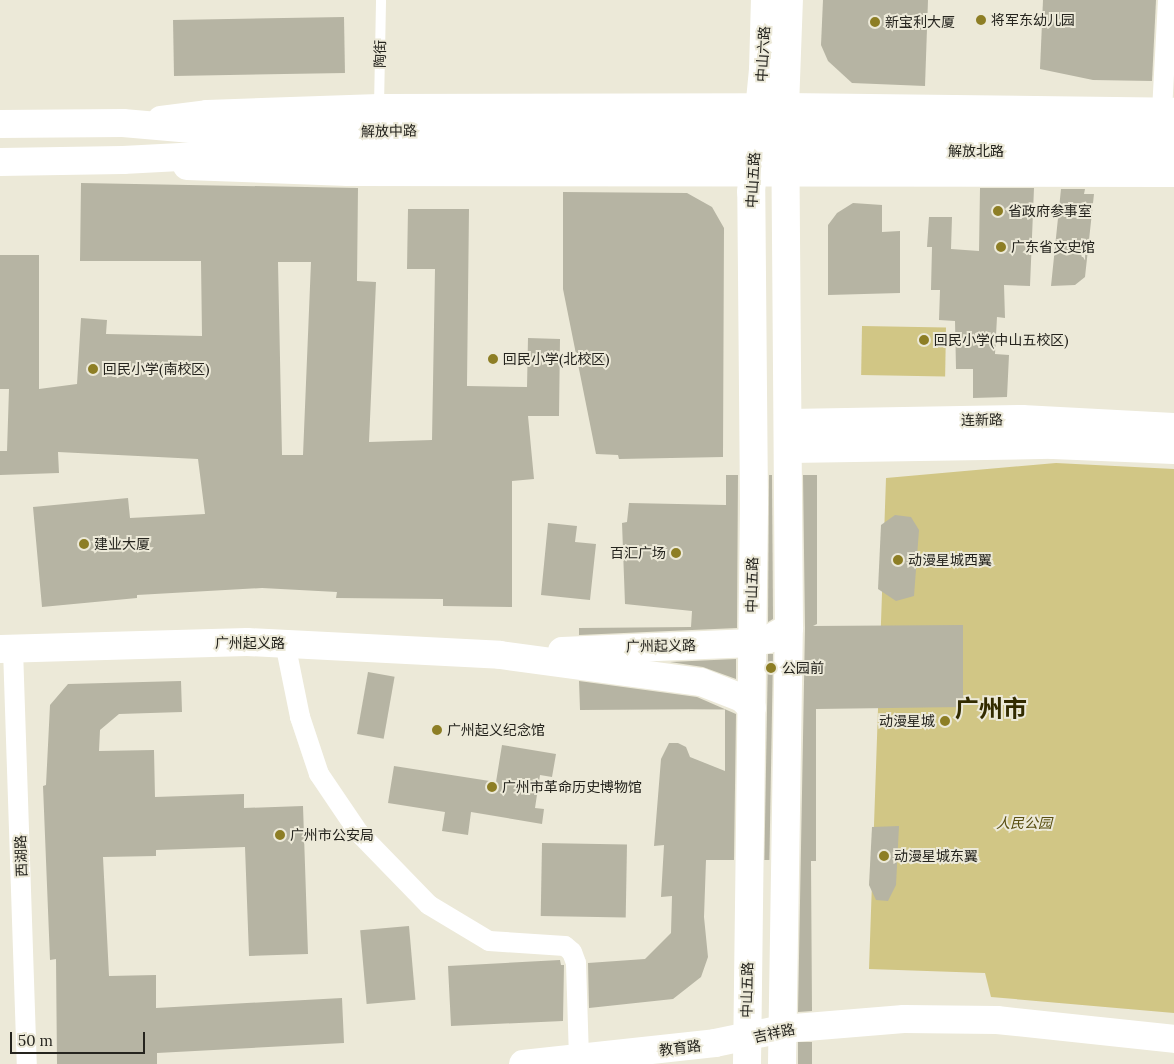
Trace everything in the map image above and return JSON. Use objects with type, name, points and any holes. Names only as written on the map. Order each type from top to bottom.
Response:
[{"type":"main road","name":"中山六路","points":[[765,0],[778,133]]},
{"type":"main road","name":"中山六路","points":[[778,133],[789,0]]},
{"type":"main road","points":[[122,123],[208,114],[379,108],[778,133],[1174,173]]},
{"type":"main road","points":[[778,133],[1170,118]]},
{"type":"main road","name":"解放北路","points":[[1085,142],[1170,118]]},
{"type":"main road","name":"解放中路","points":[[0,124],[122,123],[248,131],[467,140]]},
{"type":"main road","points":[[123,160],[219,168],[348,172],[752,172],[778,133]]},
{"type":"main road","points":[[778,133],[789,436],[789,628],[782,1064]]},
{"type":"main road","name":"解放中路","points":[[0,162],[123,160],[467,140],[778,133]]},
{"type":"main road","name":"解放北路","points":[[778,133],[1085,142],[1174,153]]},
{"type":"main road","name":"中山五路","points":[[747,1052],[752,708],[752,172],[778,133]]},
{"type":"main road","name":"连新路","points":[[789,436],[1022,419],[1174,427]]},
{"type":"main road","name":"连新路","points":[[789,436],[1174,450]]},
{"type":"main road","name":"广州起义路","points":[[500,655],[752,643],[769,640],[789,628]]},
{"type":"main road","name":"广州起义路","points":[[7,649],[285,643],[500,655],[701,682],[742,698],[752,708]]},
{"type":"main road","name":"吉祥路","points":[[747,1052],[782,1022],[904,1003],[978,1002],[1174,1022]]},
{"type":"main road","name":"吉祥路","points":[[782,1022],[967,1018],[1174,1039]]},
{"type":"main road","name":"教育路","points":[[523,1064],[579,1059],[747,1052]]},
{"type":"street","points":[[1168,0],[1170,118]]},
{"type":"street","points":[[285,643],[300,717],[319,774],[359,833],[429,905],[489,941],[565,946],[572,952],[576,963],[579,1059]]},
{"type":"street","name":"西湖路","points":[[7,649],[27,1064]]},
{"type":"lane","name":"陶街","points":[[379,108],[381,0]]},
{"type":"green space","points":[[862,326],[946,327],[945,376],[861,375]]},
{"type":"green space","name":"人民公园","points":[[1056,463],[1174,469],[1174,1013],[991,997],[985,973],[869,969],[886,478]]},
{"type":"building","name":"新宝利大厦","points":[[823,0],[928,0],[925,86],[852,83],[828,61],[821,45]]},
{"type":"building","points":[[1043,0],[1156,0],[1152,81],[1093,80],[1040,69]]},
{"type":"building","points":[[344,17],[345,73],[174,76],[173,20]]},
{"type":"building","points":[[81,183],[358,188],[357,281],[376,282],[369,442],[432,440],[435,269],[407,269],[408,209],[469,209],[467,386],[527,387],[528,338],[560,339],[559,416],[528,416],[534,479],[512,481],[512,607],[443,606],[443,599],[336,598],[337,592],[262,588],[137,595],[137,598],[42,607],[33,507],[128,498],[130,518],[205,514],[198,459],[58,452],[59,473],[0,475],[0,451],[7,451],[9,389],[0,389],[0,255],[39,255],[39,389],[77,384],[81,318],[107,320],[106,334],[202,336],[201,261],[80,261]],"holes":[[[278,262],[311,262],[303,455],[282,455]]]},
{"type":"building","points":[[980,188],[1034,188],[1030,286],[1004,285],[1005,318],[997,317],[995,354],[1009,355],[1007,397],[973,398],[973,369],[956,369],[955,321],[939,320],[940,290],[931,290],[932,247],[927,247],[929,217],[952,217],[951,249],[979,251]]},
{"type":"building","points":[[1061,189],[1085,189],[1084,194],[1094,194],[1085,277],[1075,285],[1051,286]]},
{"type":"building","points":[[563,192],[687,193],[712,207],[724,228],[723,457],[619,459],[618,455],[596,454],[563,289]]},
{"type":"building","points":[[853,203],[882,205],[882,232],[900,231],[900,293],[828,295],[828,225],[837,213]]},
{"type":"building","name":"百汇广场","points":[[726,475],[738,475],[737,628],[579,635],[579,628],[691,627],[692,611],[625,604],[622,523],[627,522],[629,503],[726,505]]},
{"type":"building","points":[[769,475],[772,475],[773,619],[768,622]]},
{"type":"building","points":[[803,475],[817,475],[817,624],[813,626],[963,625],[963,707],[816,709],[816,861],[811,861],[812,1011],[798,1012],[805,628]]},
{"type":"building","name":"动漫星城西翼","points":[[895,515],[911,517],[919,530],[914,596],[896,601],[878,589],[881,525]]},
{"type":"building","points":[[548,523],[577,526],[575,542],[596,544],[590,600],[541,595]]},
{"type":"building","points":[[768,654],[773,654],[769,860],[764,860]]},
{"type":"building","points":[[736,659],[736,679],[703,667],[670,662]]},
{"type":"building","points":[[368,672],[395,677],[384,739],[357,734]]},
{"type":"building","points":[[181,681],[182,712],[119,714],[100,730],[99,751],[154,750],[155,797],[244,794],[244,808],[303,806],[308,954],[249,956],[245,847],[156,850],[156,856],[103,857],[109,976],[156,975],[156,1008],[342,998],[344,1043],[157,1053],[157,1064],[57,1064],[56,959],[50,960],[43,786],[46,785],[50,705],[68,684]]},
{"type":"building","points":[[579,681],[697,697],[725,709],[580,710]]},
{"type":"building","points":[[725,709],[736,714],[734,860],[706,860],[704,917],[708,957],[701,977],[673,999],[589,1008],[588,963],[645,959],[671,933],[672,896],[661,897],[664,845],[654,846],[661,759],[669,743],[678,743],[686,747],[690,757],[725,771]]},
{"type":"building","points":[[502,745],[556,754],[552,777],[540,775],[535,808],[544,809],[542,824],[471,812],[468,835],[442,831],[445,812],[388,803],[394,766],[496,782]]},
{"type":"building","name":"动漫星城东翼","points":[[899,826],[896,885],[888,901],[876,900],[869,885],[872,827]]},
{"type":"building","points":[[542,843],[627,844],[626,917],[541,916]]},
{"type":"building","points":[[409,926],[415,1000],[367,1004],[360,930]]},
{"type":"building","points":[[560,960],[561,965],[564,965],[563,1021],[451,1026],[448,966]]},
{"type":"building","points":[[798,1042],[812,1042],[812,1064],[798,1064]]},
{"type":"place","name":"将军东幼儿园","points":[[981,20]]},
{"type":"place","name":"新宝利大厦","points":[[875,22]]},
{"type":"place","name":"省政府参事室","points":[[998,211]]},
{"type":"place","name":"广东省文史馆","points":[[1001,247]]},
{"type":"place","name":"回民小学(中山五校区)","points":[[924,340]]},
{"type":"place","name":"回民小学(北校区)","points":[[493,359]]},
{"type":"place","name":"回民小学(南校区)","points":[[93,369]]},
{"type":"place","name":"建业大厦","points":[[84,544]]},
{"type":"place","name":"百汇广场","points":[[676,553]]},
{"type":"place","name":"动漫星城西翼","points":[[898,560]]},
{"type":"place","name":"公园前","points":[[771,668]]},
{"type":"place","name":"动漫星城","points":[[945,721]]},
{"type":"place","name":"广州起义纪念馆","points":[[437,730]]},
{"type":"place","name":"广州市革命历史博物馆","points":[[492,787]]},
{"type":"place","name":"广州市公安局","points":[[280,835]]},
{"type":"place","name":"动漫星城东翼","points":[[884,856]]},
{"type":"district","name":"广州市","points":[[991,709]]}]
